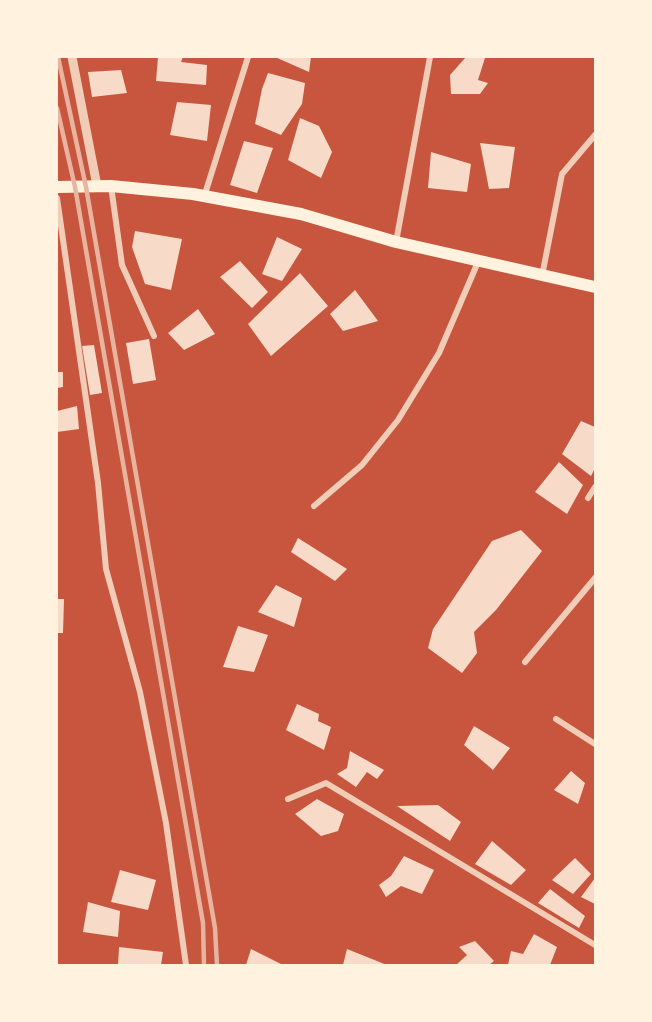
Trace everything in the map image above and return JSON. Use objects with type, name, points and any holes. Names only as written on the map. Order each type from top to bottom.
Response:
[{"type":"main road","points":[[57,187],[111,186],[204,197],[301,214],[396,242],[595,287]]},
{"type":"street","points":[[72,57],[97,186]]},
{"type":"street","points":[[204,197],[248,57]]},
{"type":"street","points":[[396,242],[430,57]]},
{"type":"street","points":[[542,276],[562,174],[595,135]]},
{"type":"street","points":[[111,186],[122,265],[154,336]]},
{"type":"street","points":[[57,198],[98,483],[106,569],[140,692],[166,823],[186,965]]},
{"type":"street","points":[[314,506],[362,465],[398,420],[439,353],[478,262]]},
{"type":"street","points":[[588,498],[595,487]]},
{"type":"street","points":[[525,662],[595,578]]},
{"type":"street","points":[[556,719],[595,744]]},
{"type":"street","points":[[288,799],[326,783],[595,945]]},
{"type":"building","points":[[158,57],[183,57],[181,62],[207,65],[206,85],[156,81]]},
{"type":"building","points":[[275,57],[311,57],[309,72]]},
{"type":"building","points":[[466,57],[485,58],[478,80],[488,83],[480,94],[451,94],[450,75]]},
{"type":"building","points":[[121,70],[127,93],[92,97],[88,72]]},
{"type":"building","points":[[268,73],[305,83],[302,104],[281,135],[255,124],[262,89]]},
{"type":"building","points":[[177,102],[211,105],[207,141],[170,135]]},
{"type":"building","points":[[300,118],[319,126],[332,152],[321,178],[288,160]]},
{"type":"building","points":[[244,141],[273,148],[257,193],[230,185]]},
{"type":"building","points":[[480,143],[515,147],[509,188],[489,189]]},
{"type":"building","points":[[431,152],[471,164],[467,192],[428,188]]},
{"type":"building","points":[[135,231],[182,239],[171,290],[145,284],[132,247]]},
{"type":"building","points":[[277,237],[302,249],[282,281],[262,274]]},
{"type":"building","points":[[240,261],[268,292],[252,308],[220,277]]},
{"type":"building","points":[[300,273],[328,306],[271,356],[248,324]]},
{"type":"building","points":[[355,290],[378,321],[343,331],[330,314]]},
{"type":"building","points":[[198,309],[215,334],[184,350],[168,333]]},
{"type":"building","points":[[149,339],[156,380],[133,384],[126,343]]},
{"type":"building","points":[[94,345],[102,393],[90,395],[82,346]]},
{"type":"building","points":[[57,372],[63,372],[63,387],[57,388]]},
{"type":"building","points":[[77,406],[79,429],[57,432],[57,411]]},
{"type":"building","points":[[581,421],[595,427],[595,468],[591,476],[562,454]]},
{"type":"building","points":[[559,462],[583,485],[567,514],[535,492]]},
{"type":"building","points":[[521,530],[542,551],[496,610],[474,632],[477,653],[462,673],[428,648],[433,629],[492,541]]},
{"type":"building","points":[[298,538],[347,569],[335,581],[291,552]]},
{"type":"building","points":[[276,585],[302,598],[294,627],[258,612]]},
{"type":"building","points":[[57,599],[64,599],[63,633],[57,633]]},
{"type":"building","points":[[238,626],[268,635],[254,672],[223,667]]},
{"type":"building","points":[[297,704],[319,714],[318,721],[331,727],[324,750],[286,730]]},
{"type":"building","points":[[474,726],[510,748],[493,770],[464,745]]},
{"type":"building","points":[[350,751],[384,770],[377,779],[367,772],[356,787],[337,774],[347,768]]},
{"type":"building","points":[[571,771],[585,783],[578,804],[554,790]]},
{"type":"building","points":[[317,799],[344,814],[338,831],[321,836],[295,814]]},
{"type":"building","points":[[438,805],[461,822],[450,841],[397,806]]},
{"type":"building","points":[[492,841],[526,870],[511,885],[475,864]]},
{"type":"building","points":[[404,856],[434,870],[422,894],[401,886],[386,897],[379,885],[391,876]]},
{"type":"building","points":[[575,858],[591,874],[573,894],[552,880]]},
{"type":"building","points":[[120,870],[156,880],[148,910],[111,902]]},
{"type":"building","points":[[595,878],[595,904],[581,897]]},
{"type":"building","points":[[550,889],[585,916],[579,928],[538,903]]},
{"type":"building","points":[[88,902],[120,911],[118,937],[83,932]]},
{"type":"building","points":[[534,934],[557,947],[550,965],[508,965],[511,951],[523,954]]},
{"type":"building","points":[[475,941],[494,961],[489,965],[456,965],[467,955],[459,947]]},
{"type":"building","points":[[119,947],[163,952],[161,965],[118,965]]},
{"type":"building","points":[[251,949],[283,965],[246,965]]},
{"type":"building","points":[[347,949],[387,965],[343,965]]},
{"type":"railway","points":[[58,57],[86,187],[215,928],[217,965]]},
{"type":"railway","points":[[57,108],[75,187],[203,923],[204,965]]}]
